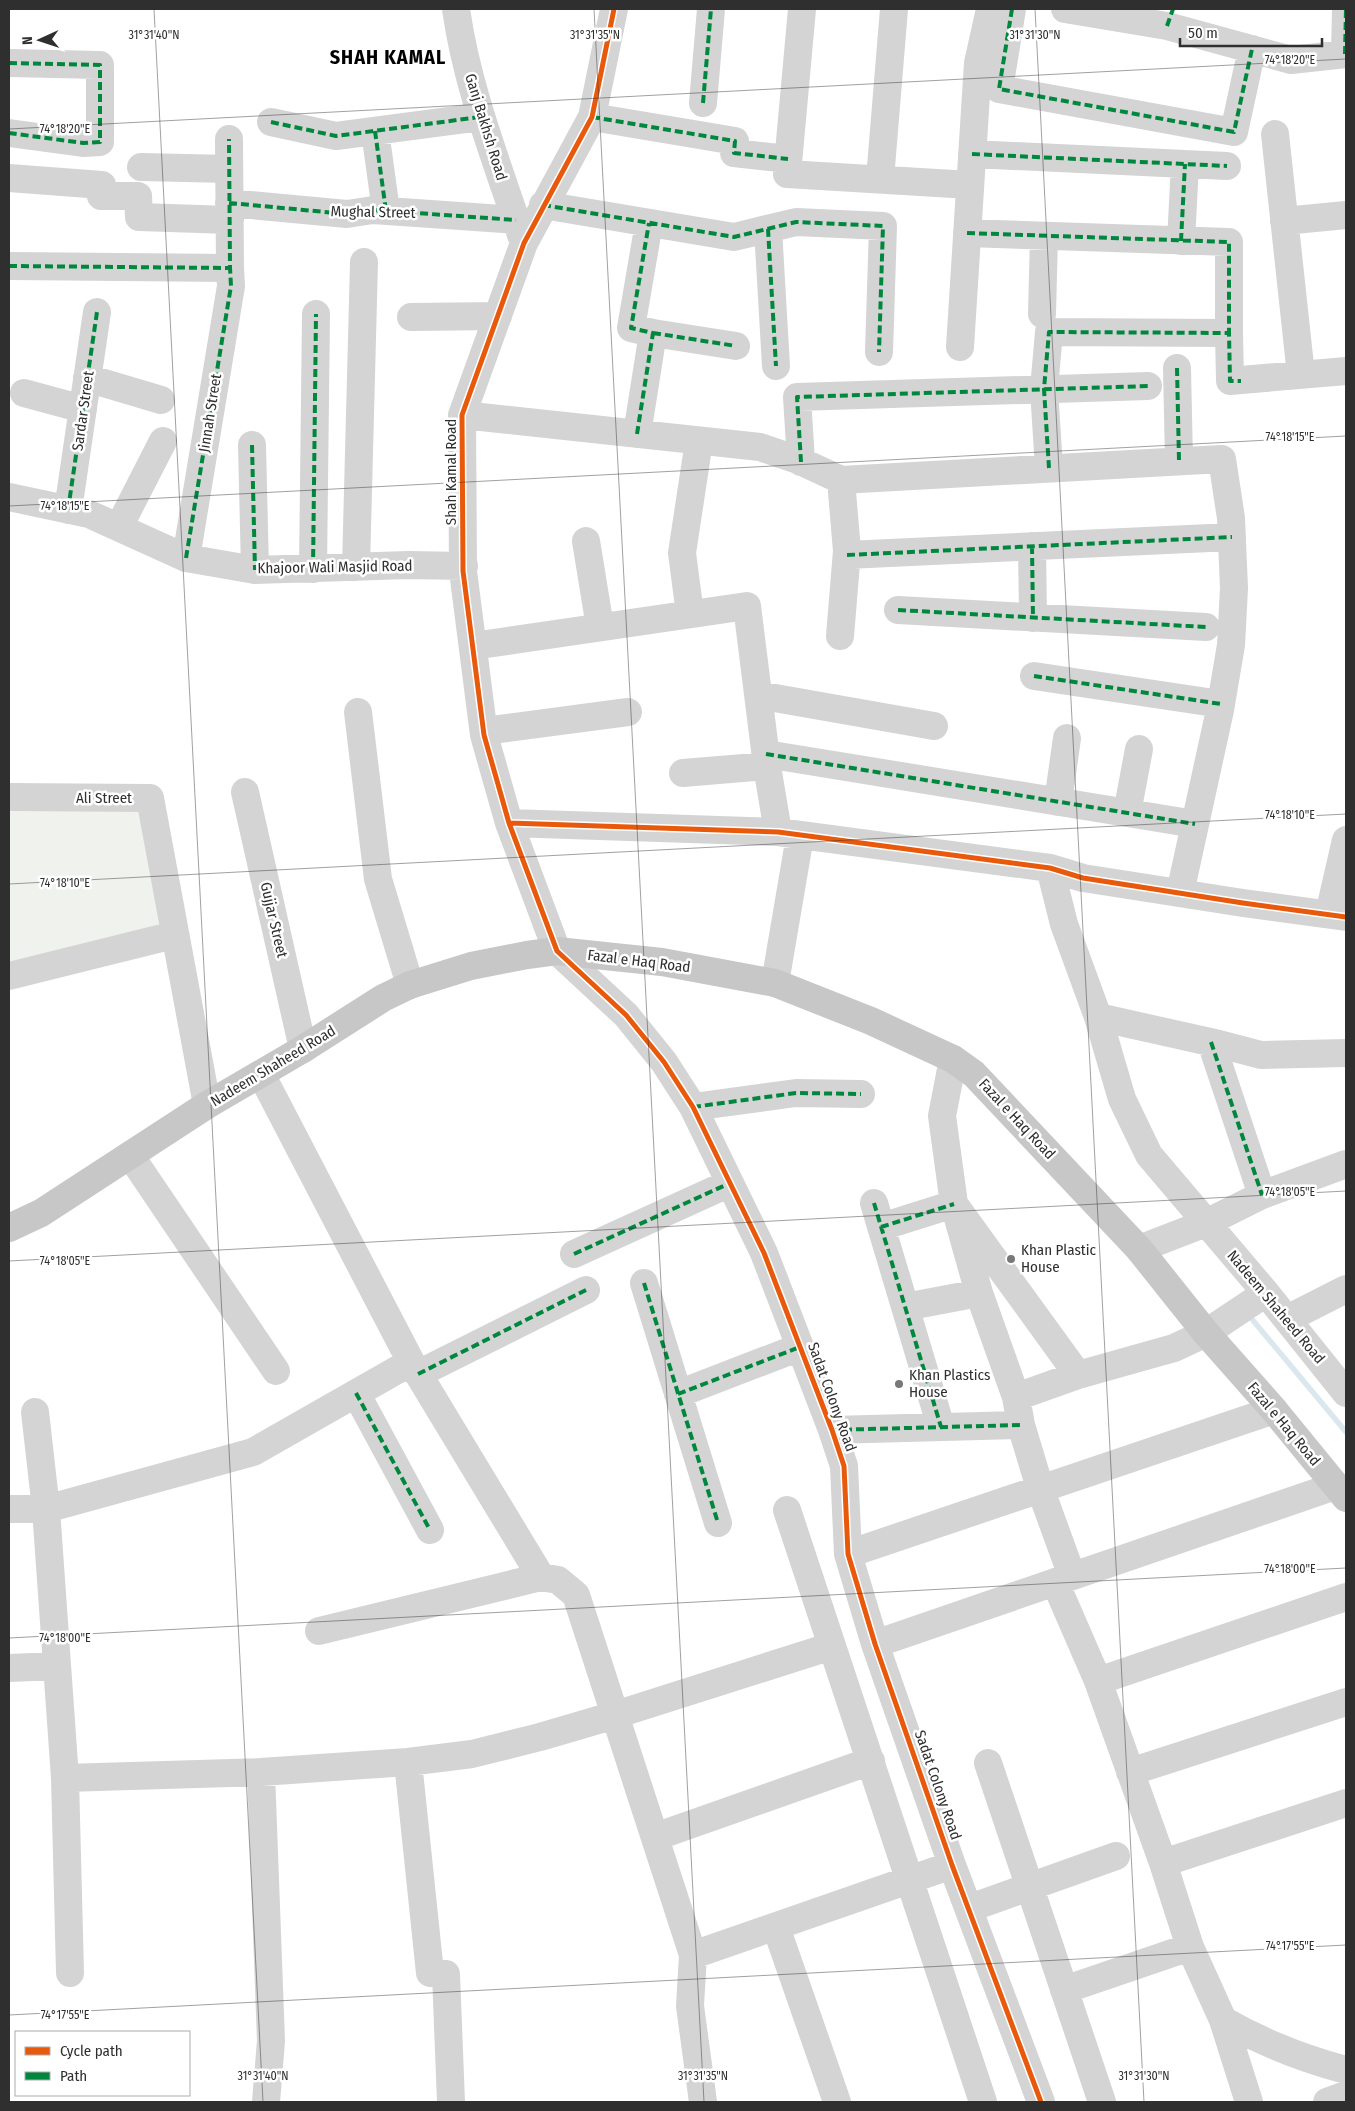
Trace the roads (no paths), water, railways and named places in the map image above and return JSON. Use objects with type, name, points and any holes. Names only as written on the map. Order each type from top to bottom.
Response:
[{"type":"main road","name":"Nadeem Shaheed Road","points":[[9,1228],[41,1213],[207,1105],[303,1049],[383,998],[410,985],[470,966],[503,958],[557,951]]},
{"type":"main road","name":"Fazal e Haq Road","points":[[557,951],[662,962],[774,983],[871,1021],[953,1059],[974,1074],[1139,1249],[1206,1333],[1274,1410],[1340,1492]]},
{"type":"street","name":"Ganj Bakhsh Road","points":[[456,9],[459,30],[480,117],[520,231]]},
{"type":"street","name":"Shah Kamal Road","points":[[557,951],[509,823],[484,731],[464,566],[462,415],[498,316],[520,231],[543,205],[592,117],[614,9]]},
{"type":"street","points":[[703,103],[711,9]]},
{"type":"street","points":[[802,9],[787,174],[970,186]]},
{"type":"street","points":[[880,179],[894,9]]},
{"type":"street","points":[[960,347],[978,63],[990,9]]},
{"type":"street","points":[[1012,9],[999,89],[1234,132],[1252,49]]},
{"type":"street","points":[[1065,9],[1170,17],[1252,49],[1291,60],[1345,54],[1346,9]]},
{"type":"street","points":[[9,63],[100,65],[100,142],[83,143],[9,133]]},
{"type":"street","points":[[271,122],[336,136],[480,117]]},
{"type":"street","points":[[592,117],[735,141],[734,153],[788,159]]},
{"type":"street","points":[[375,131],[386,211]]},
{"type":"street","points":[[1274,134],[1301,375]]},
{"type":"street","name":"Jinnah Street","points":[[186,558],[231,286],[229,139]]},
{"type":"street","points":[[972,154],[1227,166]]},
{"type":"street","points":[[1180,241],[1185,164]]},
{"type":"street","points":[[141,167],[229,169]]},
{"type":"street","name":"Mughal Street","points":[[9,178],[102,184],[101,196],[138,196],[138,216],[230,211],[347,214],[373,210],[520,231]]},
{"type":"street","points":[[543,205],[734,237],[796,222],[883,226],[879,352]]},
{"type":"street","points":[[1284,221],[1346,215]]},
{"type":"street","points":[[649,223],[631,328],[736,346]]},
{"type":"street","points":[[768,229],[776,366]]},
{"type":"street","points":[[967,233],[1230,242],[1230,381],[1346,373]]},
{"type":"street","points":[[1042,314],[1044,236]]},
{"type":"street","points":[[356,567],[364,262]]},
{"type":"street","points":[[9,266],[230,268]]},
{"type":"street","name":"Sardar Street","points":[[68,510],[97,312]]},
{"type":"street","points":[[313,569],[316,314]]},
{"type":"street","points":[[411,317],[498,316]]},
{"type":"street","points":[[1049,468],[1044,389],[1049,332],[1229,333]]},
{"type":"street","points":[[637,434],[653,333]]},
{"type":"street","points":[[1177,368],[1179,461]]},
{"type":"street","points":[[87,378],[161,400]]},
{"type":"street","points":[[801,462],[797,397],[1148,386]]},
{"type":"street","points":[[24,393],[83,409]]},
{"type":"street","points":[[462,415],[760,447],[801,462],[841,480],[1222,458],[1232,537],[1234,588],[1231,645],[1221,704],[1180,893]]},
{"type":"street","points":[[119,528],[163,441]]},
{"type":"street","points":[[690,614],[682,553],[699,441]]},
{"type":"street","points":[[252,445],[255,570]]},
{"type":"street","points":[[840,636],[847,555],[841,480]]},
{"type":"street","name":"Khajoor Wali Masjid Road","points":[[9,497],[89,514],[186,558],[255,570],[408,565],[464,566]]},
{"type":"street","points":[[847,555],[1232,537]]},
{"type":"street","points":[[586,541],[600,627]]},
{"type":"street","points":[[1032,546],[1033,618]]},
{"type":"street","points":[[473,646],[747,606],[766,760],[789,834],[774,983]]},
{"type":"street","points":[[898,610],[1206,627]]},
{"type":"street","points":[[1034,676],[1221,704]]},
{"type":"street","points":[[758,695],[934,726]]},
{"type":"street","points":[[358,712],[378,880],[410,985]]},
{"type":"street","points":[[484,731],[628,712]]},
{"type":"street","points":[[1058,802],[1067,738]]},
{"type":"street","points":[[1126,813],[1139,749]]},
{"type":"street","points":[[683,773],[766,760],[1058,802],[1195,824]]},
{"type":"street","name":"Gujjar Street","points":[[245,792],[303,1049]]},
{"type":"street","name":"Ali Street","points":[[9,797],[150,798],[207,1105]]},
{"type":"street","points":[[509,823],[789,834],[1050,868],[1083,878],[1338,916],[1346,840]]},
{"type":"street","name":"Nadeem Shaheed Road","points":[[1050,868],[1064,924],[1098,1017],[1122,1099],[1148,1155],[1266,1293],[1346,1391]]},
{"type":"street","points":[[9,976],[174,935]]},
{"type":"street","name":"Sadat Colony Road","points":[[557,951],[626,1015],[664,1062],[693,1107],[764,1253],[844,1466],[848,1554],[875,1644],[952,1865],[970,1908],[1041,2102]]},
{"type":"street","points":[[1098,1017],[1261,1055],[1346,1053]]},
{"type":"street","points":[[1211,1042],[1262,1195]]},
{"type":"street","points":[[953,1059],[942,1116],[954,1204],[978,1293],[1016,1397],[1021,1426],[1040,1488],[1064,1579],[1098,1681],[1163,1863],[1190,1946],[1223,2020],[1249,2102]]},
{"type":"street","points":[[261,1074],[414,1368],[540,1577]]},
{"type":"street","points":[[693,1107],[796,1093],[861,1094]]},
{"type":"street","points":[[130,1156],[276,1371]]},
{"type":"street","points":[[1139,1249],[1206,1223],[1262,1195],[1346,1164]]},
{"type":"street","points":[[574,1254],[730,1183]]},
{"type":"street","points":[[942,1428],[878,1215],[954,1204]]},
{"type":"street","points":[[954,1204],[1078,1375]]},
{"type":"street","points":[[644,1283],[718,1523]]},
{"type":"street","points":[[1287,1319],[1346,1289]]},
{"type":"street","points":[[9,1509],[46,1509],[253,1452],[356,1393],[586,1290]]},
{"type":"street","points":[[905,1307],[978,1293]]},
{"type":"street","points":[[1016,1397],[1078,1375],[1174,1348],[1206,1333],[1266,1293]]},
{"type":"street","points":[[678,1394],[800,1347]]},
{"type":"street","points":[[356,1393],[430,1530]]},
{"type":"street","points":[[848,1554],[1274,1410]]},
{"type":"street","points":[[35,1412],[46,1509],[65,1778],[70,1974]]},
{"type":"street","points":[[832,1430],[1021,1426]]},
{"type":"street","points":[[875,1644],[1064,1579],[1340,1492]]},
{"type":"street","points":[[787,1510],[983,2102]]},
{"type":"street","points":[[319,1632],[540,1577],[558,1580],[576,1595],[693,1955],[690,2006],[703,2102]]},
{"type":"street","points":[[1098,1681],[1346,1598]]},
{"type":"street","points":[[65,1778],[261,1772],[408,1762],[472,1754],[615,1715],[832,1646]]},
{"type":"street","points":[[9,1668],[57,1666]]},
{"type":"street","points":[[1130,1772],[1346,1702]]},
{"type":"street","points":[[408,1762],[430,1973],[446,1974],[451,2102]]},
{"type":"street","points":[[655,1837],[870,1762]]},
{"type":"street","points":[[988,1763],[1102,2102]]},
{"type":"street","points":[[261,1772],[271,2041],[266,2102]]},
{"type":"street","points":[[1163,1863],[1346,1803]]},
{"type":"street","points":[[970,1908],[1116,1856]]},
{"type":"street","points":[[693,1955],[952,1865]]},
{"type":"street","points":[[776,1927],[837,2102]]},
{"type":"street","points":[[1064,1990],[1190,1946]]},
{"type":"street","points":[[1223,2020],[1242,2031],[1318,2063],[1346,2070]]},
{"type":"street","points":[[1327,2102],[1346,2095]]},
{"type":"waterway","points":[[1251,1318],[1346,1432]]},
{"type":"place","name":"Khan Plastic House","points":[[1011,1259]]},
{"type":"place","name":"Khan Plastics House","points":[[899,1384]]},
{"type":"district","name":"SHAH KAMAL","points":[[388,57]]}]
